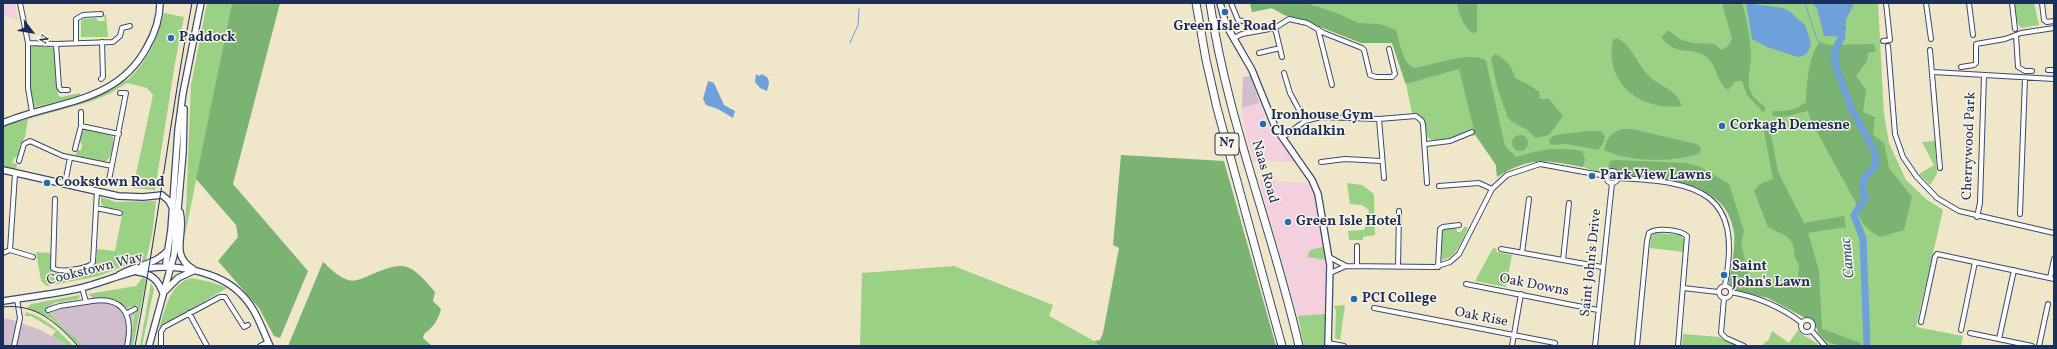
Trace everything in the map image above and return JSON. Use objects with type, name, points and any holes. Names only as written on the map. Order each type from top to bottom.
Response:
[{"type":"highway","name":"Naas Road","points":[[1196,3],[1206,60],[1217,108],[1282,346]]},
{"type":"highway","name":"Naas Road","points":[[1210,3],[1217,46],[1231,105],[1282,280],[1299,346]]},
{"type":"street","points":[[20,3],[28,43],[28,88],[32,112]]},
{"type":"street","points":[[3,124],[32,112],[100,92],[126,75],[140,59],[152,38],[157,26],[160,3]]},
{"type":"street","points":[[169,269],[166,263],[176,208],[174,184],[178,130],[201,3]]},
{"type":"street","points":[[1220,3],[1226,25],[1252,70],[1270,117],[1282,138],[1315,185],[1329,257],[1328,344],[1344,346]]},
{"type":"street","points":[[1231,3],[1238,20],[1247,21],[1250,23],[1252,32]]},
{"type":"street","points":[[1883,41],[1890,40],[1886,3]]},
{"type":"street","points":[[1926,3],[1931,39]]},
{"type":"street","points":[[1969,3],[1973,35]]},
{"type":"street","points":[[2012,3],[2015,29]]},
{"type":"street","points":[[2042,3],[2044,20],[2047,22],[2054,21]]},
{"type":"street","points":[[76,43],[76,19],[83,15],[101,14]]},
{"type":"street","points":[[1234,38],[1252,32],[1275,28],[1289,19],[1307,23],[1362,48],[1364,50],[1370,75],[1376,78],[1392,77],[1395,74],[1388,49]]},
{"type":"street","points":[[28,43],[56,44],[117,40],[121,34],[122,28],[130,26]]},
{"type":"street","points":[[1275,28],[1282,56]]},
{"type":"street","points":[[1961,67],[1974,65],[1976,63],[1976,44],[2054,28]]},
{"type":"street","points":[[1318,29],[1332,85]]},
{"type":"street","points":[[2016,35],[2018,66],[2025,72],[2032,71]]},
{"type":"street","points":[[102,42],[102,79]]},
{"type":"street","points":[[56,44],[59,87],[62,90],[68,90]]},
{"type":"street","points":[[1888,46],[1895,134],[1902,157],[1916,176],[1937,198],[1959,211],[1977,217],[2054,233]]},
{"type":"street","points":[[1259,52],[1280,48]]},
{"type":"street","points":[[1930,50],[1940,168]]},
{"type":"street","points":[[2048,70],[2054,70]]},
{"type":"street","name":"Cherrywood Park","points":[[1933,72],[2054,79]]},
{"type":"street","points":[[1284,73],[1290,93],[1305,121]]},
{"type":"street","name":"Cherrywood Park","points":[[1977,217],[1980,203],[1984,75]]},
{"type":"street","points":[[2020,214],[2025,78]]},
{"type":"street","points":[[149,346],[169,269],[173,264],[186,83]]},
{"type":"street","points":[[109,180],[126,93],[120,93]]},
{"type":"street","points":[[75,149],[81,126],[81,112]]},
{"type":"street","points":[[1282,138],[1305,121],[1321,117],[1379,119],[1416,116],[1422,121],[1426,144],[1427,183]]},
{"type":"street","points":[[1379,119],[1381,161],[1384,178]]},
{"type":"street","points":[[81,126],[118,134]]},
{"type":"street","points":[[1426,144],[1450,140],[1472,132]]},
{"type":"street","points":[[19,160],[24,144],[30,141],[70,158],[112,166]]},
{"type":"street","points":[[65,183],[70,158]]},
{"type":"street","points":[[1321,162],[1345,159],[1381,161]]},
{"type":"street","points":[[1330,273],[1346,266],[1438,267],[1450,262],[1462,250],[1493,188],[1506,175],[1540,164],[1606,176]]},
{"type":"street","points":[[3,170],[15,174],[65,183],[121,196],[162,196],[171,190],[174,184]]},
{"type":"street","points":[[1606,176],[1608,172],[1614,171],[1618,178]]},
{"type":"street","points":[[10,250],[15,174]]},
{"type":"street","points":[[1606,176],[1608,182],[1612,183],[1618,178]]},
{"type":"street","points":[[1618,178],[1651,180],[1686,186],[1699,191],[1715,204],[1723,216],[1729,234],[1725,285]]},
{"type":"street","points":[[1439,186],[1479,183],[1493,188]]},
{"type":"street","name":"Saint John's Drive","points":[[1595,346],[1602,267],[1612,183]]},
{"type":"street","points":[[55,199],[53,268],[59,271],[92,265],[97,191]]},
{"type":"street","points":[[162,196],[176,208],[182,221],[180,254],[183,261],[196,271]]},
{"type":"street","points":[[1522,253],[1529,199]]},
{"type":"street","points":[[1563,260],[1569,203]]},
{"type":"street","points":[[96,208],[120,213]]},
{"type":"street","points":[[1398,267],[1399,212]]},
{"type":"street","points":[[1438,267],[1440,229],[1443,227],[1459,225]]},
{"type":"street","points":[[1637,346],[1647,241],[1651,231],[1683,233],[1687,236],[1678,346]]},
{"type":"street","points":[[1357,266],[1358,246]]},
{"type":"street","points":[[114,278],[129,269],[155,261],[169,248]]},
{"type":"street","points":[[1501,249],[1602,267]]},
{"type":"street","points":[[3,253],[10,250],[33,257]]},
{"type":"street","points":[[1921,322],[1935,257],[1937,254],[2052,278],[2054,259]]},
{"type":"street","points":[[1329,257],[1346,266]]},
{"type":"street","points":[[1961,330],[1975,262]]},
{"type":"street","name":"Cookstown Way","points":[[3,301],[82,288],[149,268],[169,269]]},
{"type":"street","points":[[169,269],[196,271],[210,274],[222,280],[242,294],[254,310],[269,344],[260,346]]},
{"type":"street","points":[[1999,339],[2014,270]]},
{"type":"street","points":[[163,293],[178,278],[196,271]]},
{"type":"street","points":[[136,272],[148,274],[154,278],[163,293]]},
{"type":"street","name":"Oak Downs","points":[[1466,284],[1598,310]]},
{"type":"street","points":[[1718,292],[1721,286],[1725,285]]},
{"type":"street","points":[[1725,285],[1729,287],[1731,292],[1771,303],[1788,312],[1802,323]]},
{"type":"street","points":[[82,288],[86,302]]},
{"type":"street","points":[[1683,288],[1718,292]]},
{"type":"street","points":[[1718,292],[1720,297],[1724,298]]},
{"type":"street","points":[[1724,298],[1728,297],[1731,292]]},
{"type":"street","points":[[1512,346],[1521,294]]},
{"type":"street","points":[[161,346],[162,328],[220,297],[225,297],[244,327],[248,325]]},
{"type":"street","points":[[1724,298],[1721,333],[1726,338],[1744,346]]},
{"type":"street","points":[[14,346],[20,318],[16,299]]},
{"type":"street","points":[[48,310],[60,306],[107,300],[122,309],[126,314],[130,327],[127,346]]},
{"type":"street","points":[[2039,346],[2048,304]]},
{"type":"street","name":"Oak Rise","points":[[1374,308],[1555,343]]},
{"type":"street","points":[[126,314],[135,309]]},
{"type":"street","points":[[189,313],[207,346]]},
{"type":"street","points":[[1802,323],[1806,320],[1812,321],[1814,327],[1812,331]]},
{"type":"street","points":[[1802,323],[1801,329],[1804,332],[1812,331]]},
{"type":"street","points":[[1812,331],[1825,346]]},
{"type":"street","points":[[1970,333],[2032,346]]},
{"type":"shaded area","points":[[3,3],[15,3],[18,20],[3,16]]},
{"type":"shaded area","points":[[1251,76],[1265,119],[1274,135],[1296,162],[1253,161],[1243,122],[1242,108],[1243,77]]},
{"type":"shaded area","points":[[1251,76],[1259,103],[1242,108],[1243,77]]},
{"type":"shaded area","points":[[1259,180],[1311,183],[1316,196],[1326,250],[1327,278],[1325,314],[1298,316]]},
{"type":"shaded area","points":[[104,297],[112,299],[129,308],[135,306],[136,312],[133,317],[131,346],[84,346],[68,333],[46,307],[54,304]]},
{"type":"shaded area","points":[[3,318],[43,331],[68,346],[3,346]]},
{"type":"green space","points":[[207,3],[232,3],[185,235],[191,85]]},
{"type":"green space","points":[[232,3],[280,3],[233,184],[308,271],[280,338],[274,336],[259,308],[218,261],[238,237],[236,225],[196,179]]},
{"type":"green space","points":[[1250,3],[1878,3],[1884,114],[1889,143],[1906,180],[1926,199],[1943,210],[1916,327],[1963,336],[1961,346],[1829,346],[1818,333],[1815,323],[1768,298],[1734,290],[1729,284],[1734,250],[1734,232],[1729,215],[1719,202],[1706,192],[1690,185],[1673,181],[1622,177],[1619,171],[1614,170],[1602,173],[1581,166],[1548,161],[1538,161],[1518,166],[1497,177],[1496,165],[1475,135],[1472,136],[1470,131],[1455,137],[1438,141],[1428,138],[1423,119],[1421,116],[1412,113],[1406,84],[1431,76],[1405,83],[1392,43],[1361,43],[1298,18],[1284,15],[1272,8],[1252,12]]},
{"type":"green space","points":[[1250,3],[1306,3],[1337,13],[1358,23],[1379,24],[1396,30],[1402,53],[1408,63],[1416,68],[1452,59],[1472,57],[1480,58],[1486,61],[1505,146],[1516,157],[1533,152],[1557,149],[1582,151],[1585,158],[1583,167],[1549,162],[1529,163],[1508,170],[1497,177],[1496,165],[1475,134],[1459,69],[1406,84],[1392,43],[1361,43],[1298,18],[1284,15],[1272,8],[1252,12]]},
{"type":"green space","points":[[1457,3],[1477,3],[1477,32],[1473,33],[1464,24],[1460,16]]},
{"type":"green space","points":[[1722,3],[1742,3],[1747,21],[1751,50],[1749,84],[1750,89],[1757,101],[1765,107],[1765,111],[1763,112],[1747,95],[1742,81],[1736,81],[1728,90],[1721,83],[1712,64],[1705,56],[1699,53],[1672,47],[1661,37],[1669,30],[1674,35],[1685,41],[1715,44],[1721,50],[1728,46],[1732,39]]},
{"type":"green space","points":[[2014,3],[2034,3],[2039,25],[2021,28],[2016,20]]},
{"type":"green space","points":[[164,13],[184,17],[175,63],[155,190],[133,188],[153,95],[147,88],[127,83],[109,94],[89,102],[28,119],[25,137],[20,145],[18,156],[14,158],[12,163],[17,164],[16,171],[3,167],[3,126],[18,119],[82,101],[112,88],[126,78],[125,82],[145,60],[155,42]]},
{"type":"green space","points":[[104,15],[106,15],[108,37],[81,37],[81,21],[83,19],[96,18],[98,21],[105,21]]},
{"type":"green space","points":[[1617,38],[1627,46],[1646,73],[1651,78],[1673,92],[1682,106],[1653,104],[1640,99],[1620,82],[1614,70],[1612,56],[1613,40]]},
{"type":"green space","points":[[1820,42],[1829,45],[1874,44],[1876,51],[1868,53],[1867,61],[1856,76],[1866,90],[1863,112],[1875,117],[1873,135],[1884,143],[1889,168],[1912,197],[1904,230],[1880,237],[1865,226],[1858,214],[1855,201],[1811,121],[1808,111],[1783,117],[1772,116],[1773,111],[1791,110],[1806,102],[1811,62]]},
{"type":"green space","points":[[34,45],[56,48],[58,95],[61,97],[80,93],[80,97],[34,107],[30,91],[29,49]]},
{"type":"green space","points":[[1495,54],[1508,63],[1515,78],[1539,92],[1540,99],[1549,99],[1563,116],[1549,135],[1536,138],[1526,129],[1512,122],[1508,118],[1498,90],[1491,58]]},
{"type":"green space","points":[[1767,120],[1769,123],[1778,172],[1804,223],[1844,216],[1846,227],[1808,233],[1819,271],[1822,329],[1861,343],[1860,346],[1845,346],[1832,343],[1822,336],[1815,323],[1768,298],[1734,290],[1729,284],[1734,250],[1734,232],[1729,215],[1719,202],[1706,192],[1690,185],[1673,181],[1622,177],[1619,171],[1608,167],[1610,161],[1616,160],[1686,163],[1700,167],[1729,184],[1744,231],[1741,243],[1750,282],[1765,287],[1792,283],[1798,278],[1799,264],[1794,255],[1792,243],[1785,235],[1768,227],[1754,191],[1760,184],[1773,179],[1763,126],[1764,121]]},
{"type":"green space","points":[[85,129],[113,137],[112,152],[106,161],[103,163],[69,156],[58,152],[76,155],[77,150],[81,150],[81,133]]},
{"type":"green space","points":[[1622,129],[1632,129],[1696,144],[1701,147],[1700,153],[1665,160],[1652,160],[1626,157],[1604,150],[1610,137],[1615,132]]},
{"type":"green space","points":[[1601,131],[1605,136],[1603,144],[1598,150],[1567,144],[1551,145],[1549,140],[1555,135]]},
{"type":"green space","points":[[1520,135],[1526,137],[1528,143],[1526,149],[1520,151],[1514,149],[1512,143],[1514,137]]},
{"type":"green space","points":[[1935,141],[1937,174],[1930,185],[1919,174],[1934,165],[1922,142]]},
{"type":"green space","points":[[1121,155],[1224,161],[1276,346],[1099,346],[1094,341],[1100,340],[1103,333],[1119,248],[1113,245]]},
{"type":"green space","points":[[1347,183],[1362,185],[1374,194],[1375,235],[1363,237],[1363,240],[1349,240],[1348,231],[1363,230],[1365,228],[1369,210],[1362,205],[1350,204]]},
{"type":"green space","points":[[101,197],[116,202],[156,201],[152,235],[146,260],[129,264],[99,276],[47,286],[41,281],[36,252],[51,253],[51,269],[57,273],[92,268],[96,264],[97,249],[115,251],[123,210],[105,207],[101,203]]},
{"type":"green space","points":[[1464,227],[1468,227],[1456,252],[1452,256],[1442,260],[1441,230],[1456,228],[1457,232],[1461,232]]},
{"type":"green space","points":[[1655,233],[1681,235],[1685,240],[1684,252],[1650,248],[1651,237]]},
{"type":"green space","points":[[1323,247],[1326,260],[1307,257],[1310,250]]},
{"type":"green space","points":[[1493,248],[1497,249],[1496,252],[1512,255],[1506,287],[1475,281]]},
{"type":"green space","points":[[323,262],[338,275],[351,281],[397,266],[404,266],[418,274],[435,292],[433,301],[441,309],[437,320],[424,334],[423,338],[432,346],[288,346]]},
{"type":"green space","points":[[954,266],[1053,305],[1049,316],[1094,341],[1099,346],[860,346],[862,273]]},
{"type":"green space","points":[[143,277],[146,280],[133,346],[130,346],[134,316],[138,305],[126,308],[112,299],[93,298],[88,294],[136,286]]},
{"type":"green space","points":[[192,278],[211,282],[227,288],[159,328],[166,305],[173,291],[178,285]]},
{"type":"green space","points":[[151,283],[154,289],[142,346],[140,346]]},
{"type":"green space","points":[[80,295],[79,299],[54,303],[46,308],[66,331],[73,335],[83,346],[79,346],[51,318],[27,308],[31,304]]},
{"type":"green space","points":[[1345,305],[1340,340],[1335,338],[1336,311],[1334,306]]},
{"type":"green space","points":[[26,312],[46,321],[73,346],[68,346],[52,336],[56,331],[31,316],[25,316]]},
{"type":"green space","points":[[1325,314],[1325,346],[1304,346],[1298,316]]},
{"type":"green space","points":[[1798,330],[1818,344],[1816,346],[1762,346],[1766,341],[1768,341],[1772,331],[1789,343]]},
{"type":"green space","points":[[1683,334],[1719,337],[1739,346],[1682,346]]},
{"type":"water","points":[[1746,3],[1783,8],[1789,11],[1805,25],[1811,43],[1808,52],[1803,56],[1798,57],[1767,47],[1752,39]]},
{"type":"water","points":[[1813,3],[1854,3],[1846,20],[1846,30],[1842,37],[1824,36],[1817,9]]},
{"type":"water","points":[[756,74],[759,76],[762,74],[768,78],[769,83],[767,91],[760,88],[755,82]]},
{"type":"water","points":[[708,81],[714,83],[724,105],[735,111],[733,118],[718,109],[706,105],[703,99]]},
{"type":"waterway","name":"Camac","points":[[1805,3],[1822,50],[1836,67]]},
{"type":"waterway","points":[[850,43],[858,25],[859,9]]},
{"type":"waterway","name":"Camac","points":[[1841,29],[1842,37],[1835,49],[1836,67],[1852,110],[1875,152],[1875,167],[1865,177],[1863,184],[1865,199],[1854,215],[1863,239],[1867,346]]},
{"type":"tram line","points":[[135,346],[192,3]]},
{"type":"tram line","points":[[3,307],[26,308],[45,316],[54,322],[78,346]]},
{"type":"place","name":"Green Isle Road","points":[[1225,12]]},
{"type":"place","name":"Paddock","points":[[171,38]]},
{"type":"place","name":"Ironhouse Gym Clondalkin","points":[[1263,124]]},
{"type":"place","name":"Corkagh Demesne","points":[[1722,126]]},
{"type":"place","name":"Park View Lawns","points":[[1592,176]]},
{"type":"place","name":"Cookstown Road","points":[[47,183]]},
{"type":"place","name":"Green Isle Hotel","points":[[1288,222]]},
{"type":"place","name":"Saint John's Lawn","points":[[1724,275]]},
{"type":"place","name":"PCI College","points":[[1354,299]]}]
